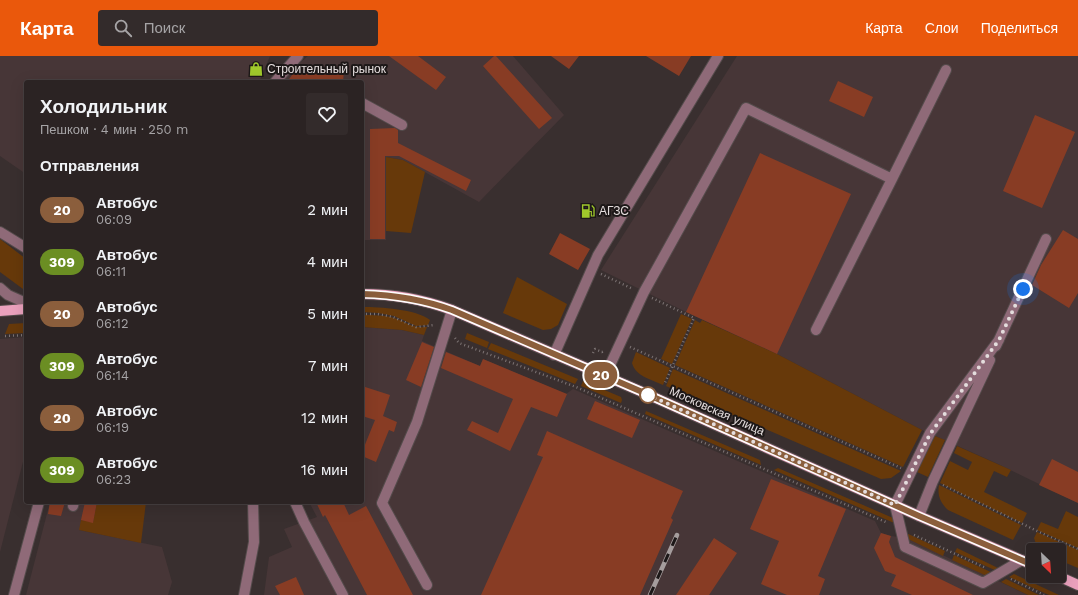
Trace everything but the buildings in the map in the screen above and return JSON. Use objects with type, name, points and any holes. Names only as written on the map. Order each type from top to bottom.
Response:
[{"type":"main road","name":"Московская улица","points":[[364,294],[387,294],[413,298],[452,310],[1026,562]]},
{"type":"main road","points":[[0,311],[24,309]]},
{"type":"main road","points":[[1066,580],[1078,585]]},
{"type":"street","points":[[277,80],[298,56]]},
{"type":"street","points":[[554,354],[602,249],[718,56]]},
{"type":"street","points":[[816,330],[946,70]]},
{"type":"street","points":[[364,104],[402,125]]},
{"type":"street","points":[[605,376],[643,294],[746,108],[892,179]]},
{"type":"street","points":[[0,232],[24,247]]},
{"type":"street","points":[[919,516],[933,481],[1046,239]]},
{"type":"street","points":[[0,288],[8,295],[24,302]]},
{"type":"street","points":[[427,585],[382,503],[417,422],[452,310]]},
{"type":"street","points":[[999,340],[930,434],[895,505],[905,547],[983,583],[1022,560]]},
{"type":"street","points":[[14,595],[38,504]]},
{"type":"street","points":[[244,595],[254,542],[253,504]]},
{"type":"street","points":[[296,504],[343,595]]},
{"type":"path","points":[[592,270],[694,318],[664,385]]},
{"type":"path","points":[[364,314],[378,314],[394,317],[416,327],[436,325],[446,329],[459,343],[576,387],[860,510],[1044,595]]},
{"type":"path","points":[[5,336],[24,335]]},
{"type":"path","points":[[620,342],[910,472]]},
{"type":"path","points":[[933,481],[1078,549]]},
{"type":"shaded area","points":[[0,56],[270,56],[260,80],[24,80],[24,173],[0,156]]},
{"type":"shaded area","points":[[308,56],[513,56],[564,115],[479,202],[403,160],[386,157],[386,240],[364,240],[364,80],[284,80],[295,67]]},
{"type":"shaded area","points":[[737,56],[1078,56],[1078,503],[998,464],[922,430],[777,354],[686,312],[601,270]]},
{"type":"shaded area","points":[[386,157],[403,160],[425,172],[411,233],[386,231]]},
{"type":"shaded area","points":[[0,239],[24,257],[24,289],[0,272]]},
{"type":"shaded area","points":[[517,277],[567,304],[558,325],[551,329],[543,330],[503,313]]},
{"type":"shaded area","points":[[364,307],[388,308],[407,311],[424,316],[430,320],[428,325],[416,326],[394,316],[364,312]]},
{"type":"shaded area","points":[[681,314],[692,319],[672,364],[661,359]]},
{"type":"shaded area","points":[[364,315],[386,316],[413,326],[427,327],[424,335],[402,330],[364,327]]},
{"type":"shaded area","points":[[695,320],[700,323],[702,320],[777,354],[922,430],[903,467],[675,365]]},
{"type":"shaded area","points":[[24,323],[24,333],[5,334],[9,324]]},
{"type":"shaded area","points":[[364,327],[402,330],[424,335],[422,341],[480,366],[483,359],[566,394],[573,389],[875,521],[881,533],[906,538],[1028,595],[264,595],[269,557],[292,547],[284,529],[317,517],[310,504],[364,504]]},
{"type":"shaded area","points":[[467,333],[489,342],[487,348],[465,339]]},
{"type":"shaded area","points":[[24,337],[24,458],[0,552],[0,339]]},
{"type":"shaded area","points":[[491,343],[578,379],[575,384],[488,349]]},
{"type":"shaded area","points":[[636,352],[670,368],[663,385],[640,375],[637,372],[632,363]]},
{"type":"shaded area","points":[[673,369],[901,471],[891,478],[881,479],[666,386]]},
{"type":"shaded area","points":[[583,381],[621,397],[621,403],[581,386]]},
{"type":"shaded area","points":[[646,411],[760,460],[761,465],[645,414]]},
{"type":"shaded area","points":[[935,436],[945,440],[928,477],[917,472]]},
{"type":"shaded area","points":[[957,446],[1011,470],[1007,477],[994,471],[984,492],[1027,513],[1022,523],[940,483],[950,461],[968,470],[972,462],[954,453]]},
{"type":"shaded area","points":[[778,468],[893,518],[894,523],[774,470]]},
{"type":"shaded area","points":[[939,485],[1021,525],[1013,540],[948,510],[940,499]]},
{"type":"shaded area","points":[[49,504],[97,504],[93,523],[79,530],[162,547],[172,582],[168,595],[26,595]]},
{"type":"shaded area","points":[[97,504],[146,504],[141,543],[79,530],[81,520],[93,522]]},
{"type":"shaded area","points":[[1066,511],[1078,517],[1078,548],[1037,530],[1041,522],[1058,529]]},
{"type":"shaded area","points":[[904,532],[945,551],[943,556],[906,538]]},
{"type":"shaded area","points":[[1037,532],[1062,543],[1036,543],[1034,538]]},
{"type":"shaded area","points":[[1066,545],[1078,550],[1078,568],[1066,563]]},
{"type":"shaded area","points":[[957,548],[998,568],[999,572],[955,552]]},
{"type":"shaded area","points":[[954,555],[995,574],[989,577],[952,560]]},
{"type":"shaded area","points":[[1014,574],[1026,580],[1026,583],[1033,583],[1059,595],[1049,595],[1009,577]]},
{"type":"shaded area","points":[[1006,579],[1039,595],[1028,595],[1001,582]]},
{"type":"railway","points":[[650,595],[677,535]]},
{"type":"bus line","name":"20","points":[[364,294],[387,294],[405,297],[436,304],[452,310],[640,391],[919,516],[1026,562]]},
{"type":"place","name":"Строительный рынок","points":[[256,69]]},
{"type":"place","name":"АГЗС","points":[[588,211]]},
{"type":"route","points":[[648,395],[895,505],[930,434],[999,340],[1023,289]]}]
